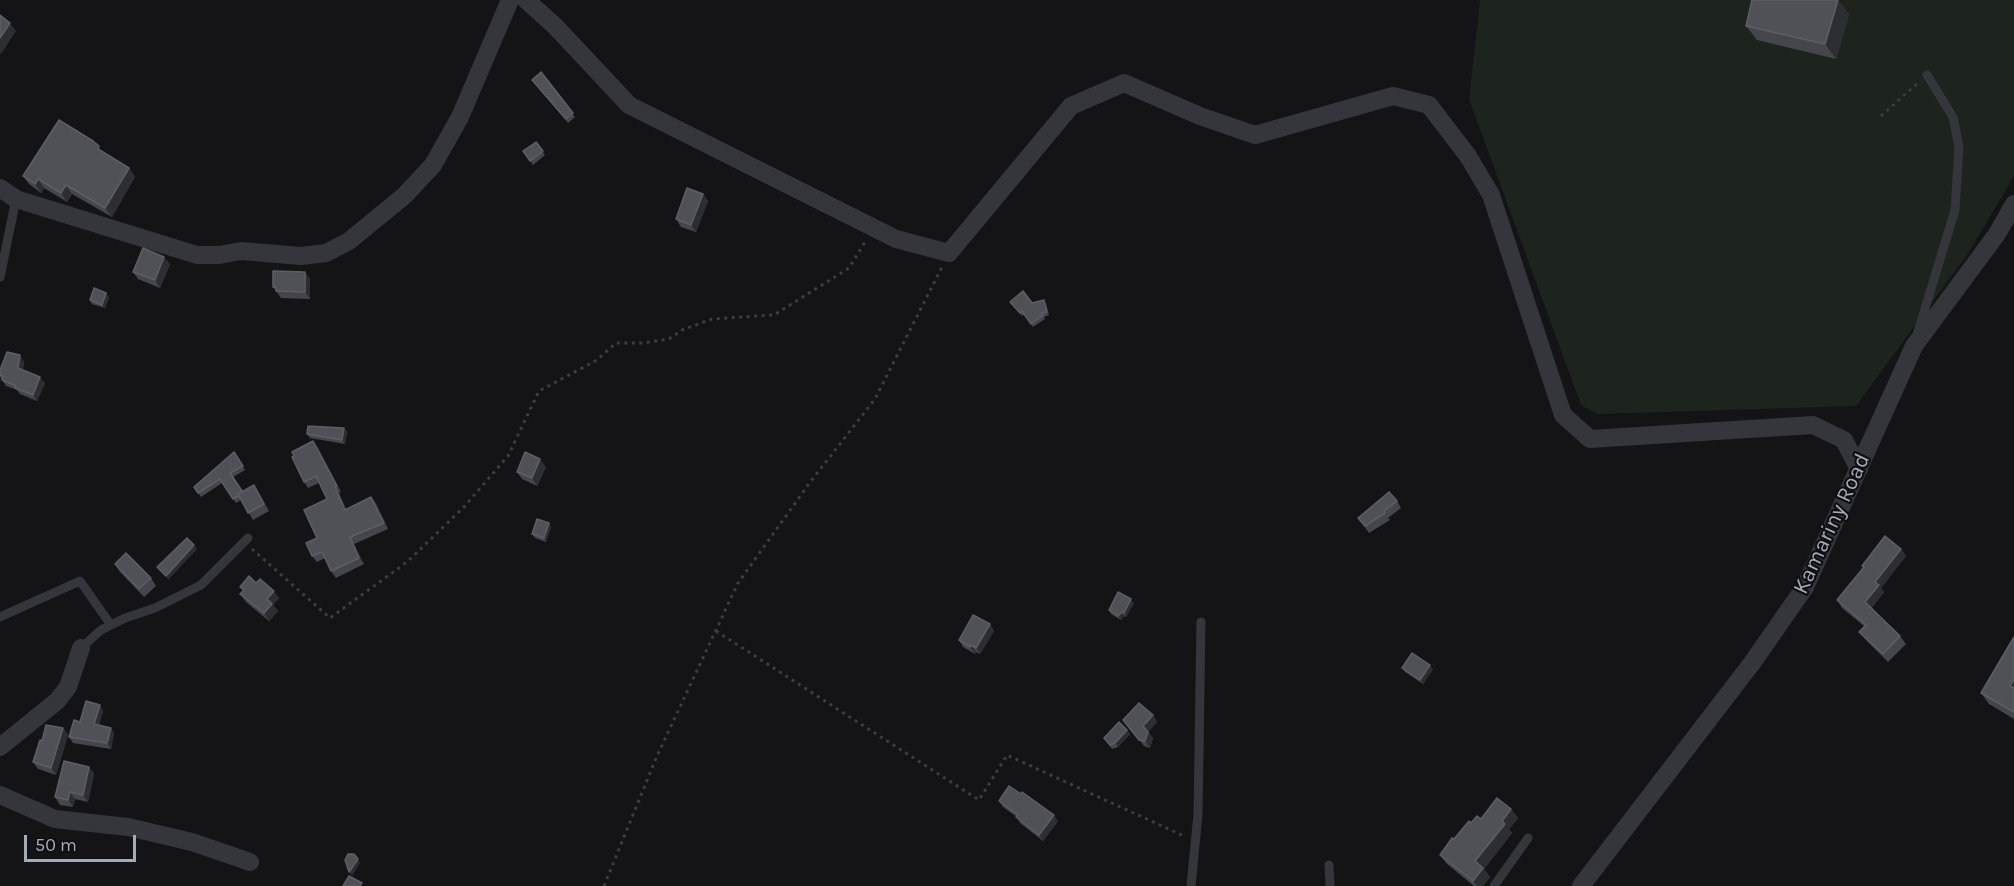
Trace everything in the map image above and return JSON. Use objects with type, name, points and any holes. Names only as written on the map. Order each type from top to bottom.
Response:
[{"type":"street","points":[[0,188],[16,199],[197,255],[219,255],[241,251],[301,256],[326,253],[349,241],[386,211],[404,196],[433,165],[460,117],[510,0]]},
{"type":"street","points":[[526,0],[555,26],[629,105],[896,239],[950,253],[1071,106],[1124,82],[1200,116],[1255,135],[1393,96],[1429,105],[1468,156],[1491,195],[1563,415],[1590,439],[1814,425],[1844,440],[1859,469]]},
{"type":"street","name":"Kamariny Road","points":[[1581,886],[1752,663],[1805,587],[1914,346],[1997,234],[2014,204]]},
{"type":"street","points":[[0,747],[57,701],[68,687],[81,648]]},
{"type":"street","points":[[0,795],[56,819],[128,827],[192,842],[250,862]]},
{"type":"lane","points":[[1914,346],[1955,210],[1959,147],[1953,117],[1927,75]]},
{"type":"lane","points":[[0,276],[16,199]]},
{"type":"lane","points":[[81,648],[101,630],[155,608],[201,585],[246,540]]},
{"type":"lane","points":[[0,617],[80,581],[111,625]]},
{"type":"lane","points":[[1191,886],[1197,842],[1201,622]]},
{"type":"lane","points":[[1494,886],[1528,838]]},
{"type":"lane","points":[[1329,865],[1330,886]]},
{"type":"path","points":[[1881,116],[1927,75]]},
{"type":"path","points":[[246,540],[330,618],[407,562],[463,508],[508,456],[539,391],[597,360],[616,342],[643,343],[669,339],[682,330],[712,319],[774,315],[849,268],[874,228]]},
{"type":"path","points":[[604,886],[657,756],[738,583],[811,480],[875,399],[950,253]]},
{"type":"path","points":[[716,631],[979,800],[1007,755],[1197,842]]},
{"type":"shaded area","points":[[1480,0],[2014,0],[2014,176],[1969,252],[1856,406],[1597,414],[1581,405],[1469,99]]},
{"type":"building","points":[[1752,0],[1838,0],[1825,44],[1746,26]]},
{"type":"building","points":[[0,15],[10,23],[0,38]]},
{"type":"building","points":[[541,72],[573,113],[566,119],[532,80]]},
{"type":"building","points":[[59,120],[93,141],[99,146],[98,149],[129,168],[105,208],[66,185],[61,193],[38,179],[35,184],[23,176]]},
{"type":"building","points":[[536,142],[543,151],[530,161],[523,151]]},
{"type":"building","points":[[687,188],[703,194],[691,225],[676,219]]},
{"type":"building","points":[[143,248],[164,257],[155,280],[133,272]]},
{"type":"building","points":[[273,271],[305,272],[305,292],[276,291],[276,287],[273,287]]},
{"type":"building","points":[[94,288],[106,293],[102,305],[90,300]]},
{"type":"building","points":[[1023,291],[1032,303],[1044,300],[1047,312],[1041,313],[1043,315],[1031,324],[1022,311],[1020,313],[1010,302]]},
{"type":"building","points":[[7,352],[20,355],[18,368],[40,377],[33,395],[2,380],[0,370]]},
{"type":"building","points":[[308,426],[344,428],[342,440],[307,434]]},
{"type":"building","points":[[313,441],[337,486],[335,487],[345,510],[371,497],[384,523],[350,537],[359,558],[331,571],[322,552],[312,556],[306,543],[317,538],[304,510],[327,499],[316,476],[304,482],[292,457],[294,456],[292,452]]},
{"type":"building","points":[[234,452],[243,466],[230,473],[242,491],[238,494],[239,496],[233,499],[220,479],[198,493],[194,487]]},
{"type":"building","points":[[525,452],[540,459],[532,478],[517,472]]},
{"type":"building","points":[[254,485],[264,504],[248,513],[238,494]]},
{"type":"building","points":[[1389,492],[1397,501],[1384,511],[1385,513],[1365,526],[1358,518]]},
{"type":"building","points":[[537,519],[549,523],[544,538],[532,534]]},
{"type":"building","points":[[1885,536],[1901,549],[1875,582],[1879,585],[1865,602],[1900,636],[1883,654],[1859,632],[1866,625],[1837,600]]},
{"type":"building","points":[[187,538],[194,545],[166,576],[157,567]]},
{"type":"building","points":[[126,553],[151,578],[139,589],[115,564]]},
{"type":"building","points":[[249,576],[256,583],[260,579],[274,591],[267,599],[272,604],[264,613],[240,594],[244,590],[240,587]]},
{"type":"building","points":[[1118,592],[1131,599],[1124,613],[1118,616],[1109,610]]},
{"type":"building","points":[[973,615],[990,624],[976,648],[959,640]]},
{"type":"building","points":[[2014,637],[2014,679],[2010,686],[2014,688],[2014,712],[1981,693]]},
{"type":"building","points":[[1412,653],[1430,665],[1420,680],[1402,668]]},
{"type":"building","points":[[86,701],[100,705],[94,724],[111,728],[107,743],[69,737],[74,720],[80,722]]},
{"type":"building","points":[[1139,703],[1153,715],[1143,726],[1148,732],[1145,741],[1139,740],[1123,720]]},
{"type":"building","points":[[1119,722],[1127,730],[1115,743],[1110,745],[1104,738]]},
{"type":"building","points":[[46,725],[63,728],[51,768],[33,762]]},
{"type":"building","points":[[64,761],[89,767],[83,795],[70,792],[68,800],[55,797]]},
{"type":"building","points":[[1009,786],[1021,794],[1022,792],[1054,815],[1039,835],[999,801]]},
{"type":"building","points":[[1497,798],[1511,809],[1502,821],[1505,824],[1475,861],[1483,868],[1473,881],[1440,855],[1452,838],[1454,839],[1469,821],[1471,823],[1477,816],[1481,819]]},
{"type":"building","points":[[348,854],[354,854],[358,859],[349,872],[345,860]]},
{"type":"building","points":[[349,876],[362,883],[360,886],[343,886]]}]
